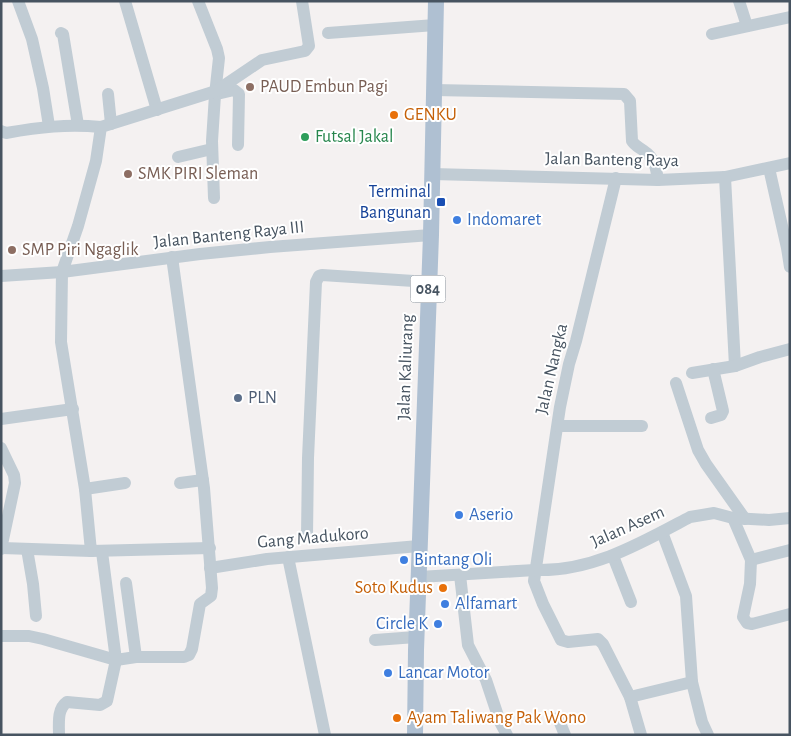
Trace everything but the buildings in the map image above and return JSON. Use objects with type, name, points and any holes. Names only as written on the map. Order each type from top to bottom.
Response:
[{"type":"main road","name":"Jalan Kaliurang","points":[[415,735],[416,637],[431,235],[436,1]]},
{"type":"street","points":[[18,1],[32,38],[49,126]]},
{"type":"street","points":[[125,1],[157,110]]},
{"type":"street","points":[[198,1],[219,58],[212,149],[214,198]]},
{"type":"street","points":[[215,93],[257,62],[305,51],[309,46],[302,1]]},
{"type":"street","points":[[739,1],[747,26]]},
{"type":"street","points":[[712,34],[790,17]]},
{"type":"street","points":[[328,33],[435,25]]},
{"type":"street","points":[[61,33],[63,34],[67,50],[78,125]]},
{"type":"street","points":[[1,131],[6,132],[49,126],[106,126],[215,93],[234,90],[239,94],[238,145]]},
{"type":"street","points":[[434,90],[624,94],[630,101],[632,140],[635,146],[646,152],[654,160],[658,180]]},
{"type":"street","points":[[59,735],[60,711],[65,704],[100,705],[107,701],[116,660],[61,342],[62,272],[78,226],[106,126],[108,94]]},
{"type":"street","points":[[178,157],[212,149]]},
{"type":"street","name":"Jalan Banteng Raya","points":[[432,174],[658,180],[726,177],[790,163]]},
{"type":"street","points":[[769,168],[784,205],[790,267]]},
{"type":"street","points":[[726,177],[735,366]]},
{"type":"street","name":"Jalan Nangka","points":[[616,178],[560,407],[534,581],[542,604],[560,640],[568,642],[601,640],[630,697]]},
{"type":"street","name":"Jalan Banteng Raya III","points":[[1,276],[62,272],[172,257],[262,248],[431,235]]},
{"type":"street","points":[[1,636],[29,636],[116,660],[184,657],[189,655],[192,649],[200,604],[211,596],[210,548],[203,480],[172,257]]},
{"type":"street","points":[[307,536],[308,458],[316,282],[319,276],[322,275],[429,282]]},
{"type":"street","points":[[692,373],[735,366],[790,349]]},
{"type":"street","points":[[711,418],[721,415],[723,411],[713,369]]},
{"type":"street","points":[[676,383],[698,450],[751,560],[750,584],[743,617],[746,623],[752,624],[790,614]]},
{"type":"street","points":[[1,419],[72,409]]},
{"type":"street","points":[[558,426],[642,426]]},
{"type":"street","points":[[1,448],[14,475],[15,483],[2,548],[97,552],[210,548]]},
{"type":"street","points":[[180,483],[203,480]]},
{"type":"street","points":[[85,488],[125,483]]},
{"type":"street","name":"Jalan Asem","points":[[419,577],[536,570],[554,571],[613,556],[690,517],[729,516],[789,521]]},
{"type":"street","points":[[662,532],[686,596],[692,682],[702,722],[708,735]]},
{"type":"street","name":"Gang Madukoro","points":[[210,568],[288,557],[419,546]]},
{"type":"street","points":[[27,549],[36,616]]},
{"type":"street","points":[[751,560],[790,550]]},
{"type":"street","points":[[613,556],[631,602]]},
{"type":"street","points":[[288,557],[325,735]]},
{"type":"street","points":[[460,574],[468,645],[486,680],[500,722],[507,735]]},
{"type":"street","points":[[126,583],[136,658]]},
{"type":"street","points":[[375,640],[416,637]]},
{"type":"street","points":[[641,735],[630,697],[692,682]]},
{"type":"street","points":[[558,718],[566,735]]},
{"type":"place","name":"PAUD Embun Pagi","points":[[250,87]]},
{"type":"place","name":"GENKU","points":[[394,115]]},
{"type":"place","name":"Futsal Jakal","points":[[305,137]]},
{"type":"place","name":"SMK PIRI Sleman","points":[[128,174]]},
{"type":"place","name":"Terminal Bangunan","points":[[441,202]]},
{"type":"place","name":"Indomaret","points":[[457,220]]},
{"type":"place","name":"SMP Piri Ngaglik","points":[[12,250]]},
{"type":"place","name":"PLN","points":[[238,398]]},
{"type":"place","name":"Aserio","points":[[459,515]]},
{"type":"place","name":"Bintang Oli","points":[[404,560]]},
{"type":"place","name":"Soto Kudus","points":[[443,588]]},
{"type":"place","name":"Alfamart","points":[[445,604]]},
{"type":"place","name":"Circle K","points":[[438,624]]},
{"type":"place","name":"Lancar Motor","points":[[388,673]]},
{"type":"place","name":"Ayam Taliwang Pak Wono","points":[[397,718]]}]
